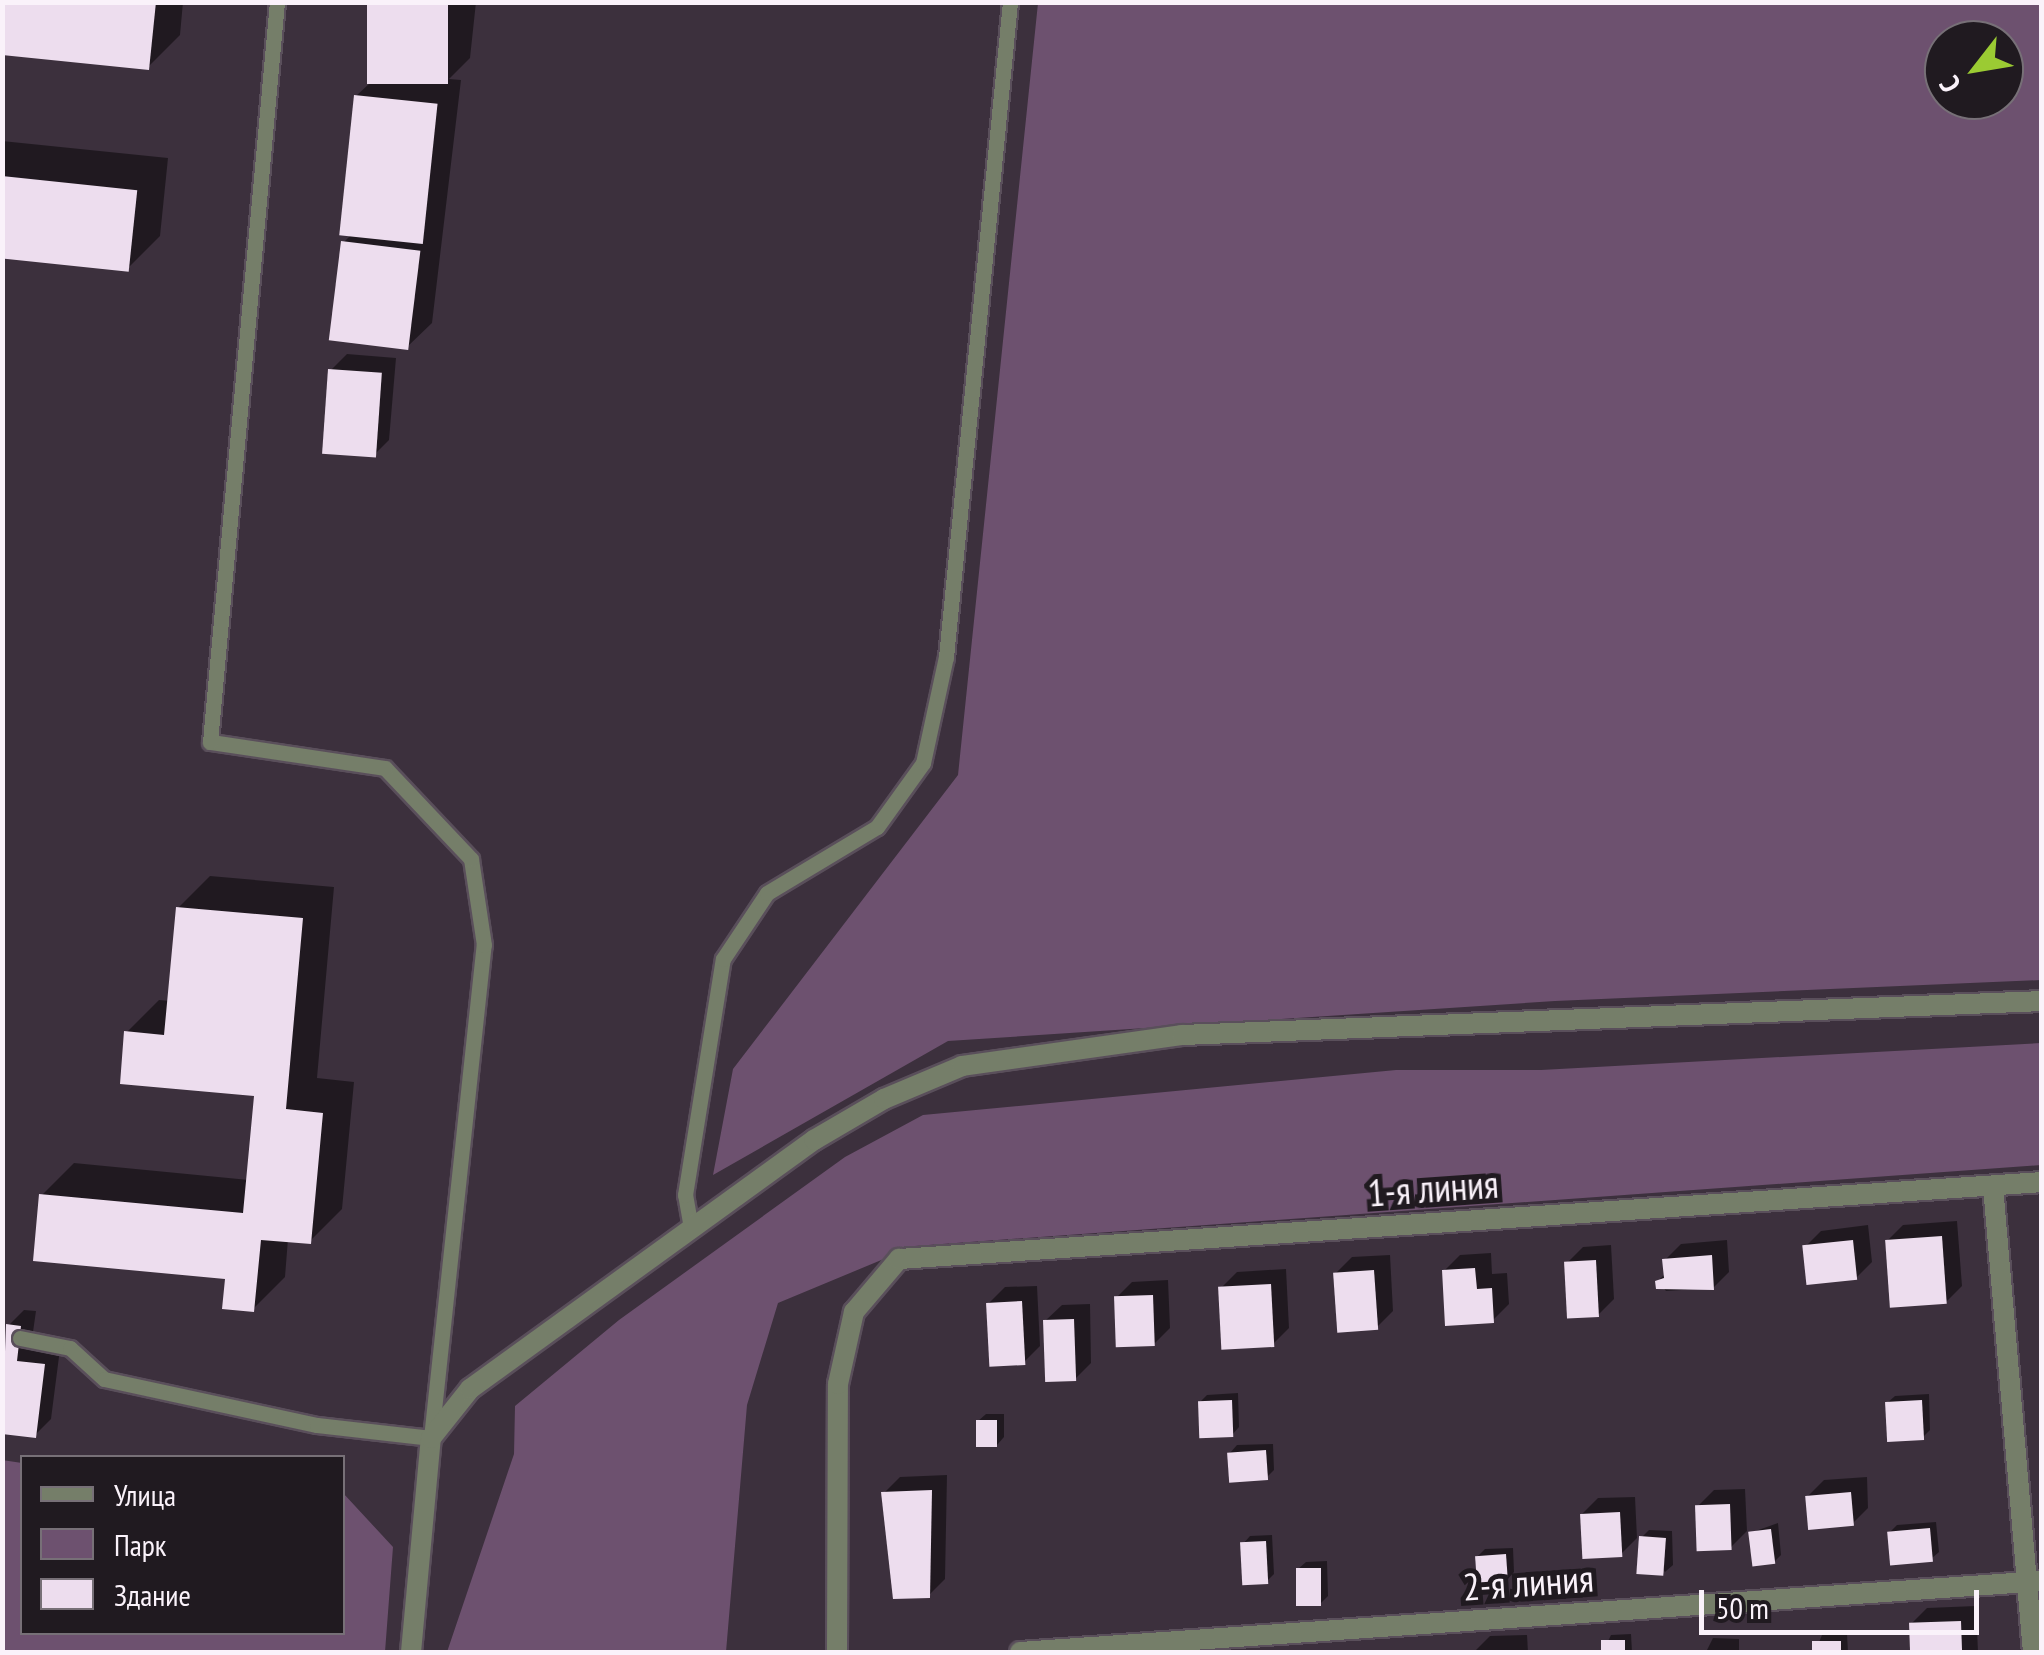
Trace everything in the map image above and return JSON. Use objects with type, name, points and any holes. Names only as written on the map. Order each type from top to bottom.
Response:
[{"type":"street","points":[[411,1652],[431,1438],[470,1389],[814,1140],[884,1099],[962,1066],[1182,1035],[2042,1001]]},
{"type":"street","name":"1-я линия","points":[[836,1652],[838,1384],[854,1312],[899,1259],[2042,1182]]},
{"type":"street","points":[[1993,1186],[2036,1582],[2034,1652]]},
{"type":"street","name":"2-я линия","points":[[1020,1652],[2036,1582]]},
{"type":"lane","points":[[20,1338],[70,1348],[104,1379],[317,1425],[431,1438],[484,945],[471,858],[386,768],[210,742],[277,2]]},
{"type":"lane","points":[[691,1228],[684,1196],[723,959],[767,893],[876,827],[923,763],[946,657],[1010,2]]},
{"type":"green space","points":[[1038,3],[2041,3],[2041,980],[1555,1001],[948,1041],[713,1175],[733,1069],[958,775]]},
{"type":"green space","points":[[2041,1043],[2041,1165],[915,1246],[778,1303],[747,1405],[726,1652],[447,1652],[514,1454],[515,1406],[619,1320],[845,1157],[923,1115],[1396,1070],[1541,1070]]},
{"type":"green space","points":[[2,1460],[20,1463],[20,1635],[345,1635],[345,1495],[393,1547],[385,1652],[3,1652]]},
{"type":"building","points":[[2,2],[156,2],[149,70],[2,55]]},
{"type":"building","points":[[367,2],[448,2],[448,84],[367,84]]},
{"type":"building","points":[[354,95],[438,104],[423,244],[339,235]]},
{"type":"building","points":[[2,176],[137,190],[129,272],[2,258]]},
{"type":"building","points":[[341,241],[420,251],[408,350],[329,340]]},
{"type":"building","points":[[328,369],[382,373],[376,458],[322,454]]},
{"type":"building","points":[[176,907],[303,918],[286,1109],[323,1113],[311,1244],[261,1240],[254,1312],[222,1309],[225,1279],[33,1261],[39,1194],[243,1213],[254,1096],[120,1084],[124,1031],[164,1035]]},
{"type":"building","points":[[1942,1236],[1947,1304],[1890,1308],[1885,1240]]},
{"type":"building","points":[[1853,1240],[1857,1280],[1806,1285],[1802,1245]]},
{"type":"building","points":[[1712,1255],[1714,1290],[1656,1289],[1655,1281],[1664,1278],[1662,1259]]},
{"type":"building","points":[[1596,1260],[1599,1317],[1567,1319],[1564,1262]]},
{"type":"building","points":[[1475,1268],[1477,1289],[1492,1288],[1494,1323],[1445,1326],[1442,1270]]},
{"type":"building","points":[[1374,1270],[1378,1330],[1337,1333],[1333,1273]]},
{"type":"building","points":[[1271,1284],[1274,1347],[1221,1350],[1218,1287]]},
{"type":"building","points":[[1153,1295],[1155,1346],[1116,1347],[1114,1296]]},
{"type":"building","points":[[1022,1301],[1025,1365],[989,1367],[986,1303]]},
{"type":"building","points":[[1074,1319],[1076,1381],[1045,1382],[1043,1320]]},
{"type":"building","points":[[6,1324],[21,1326],[17,1361],[45,1364],[36,1438],[2,1434]]},
{"type":"building","points":[[1232,1400],[1233,1437],[1199,1438],[1198,1401]]},
{"type":"building","points":[[1922,1400],[1924,1440],[1887,1442],[1885,1402]]},
{"type":"building","points":[[976,1420],[997,1420],[997,1447],[976,1447]]},
{"type":"building","points":[[1266,1450],[1268,1480],[1229,1483],[1227,1453]]},
{"type":"building","points":[[932,1490],[930,1598],[893,1599],[881,1492]]},
{"type":"building","points":[[1851,1492],[1854,1526],[1808,1530],[1805,1496]]},
{"type":"building","points":[[1730,1504],[1732,1550],[1697,1551],[1695,1505]]},
{"type":"building","points":[[1620,1512],[1622,1557],[1582,1559],[1580,1514]]},
{"type":"building","points":[[1930,1528],[1933,1562],[1890,1566],[1887,1532]]},
{"type":"building","points":[[1771,1529],[1775,1564],[1752,1567],[1748,1532]]},
{"type":"building","points":[[1639,1536],[1666,1538],[1663,1576],[1636,1574]]},
{"type":"building","points":[[1266,1541],[1268,1584],[1242,1585],[1240,1542]]},
{"type":"building","points":[[1506,1554],[1508,1582],[1477,1584],[1475,1556]]},
{"type":"building","points":[[1296,1568],[1321,1568],[1321,1606],[1296,1606]]},
{"type":"building","points":[[1961,1621],[1962,1652],[1910,1652],[1909,1623]]},
{"type":"building","points":[[1601,1640],[1625,1640],[1625,1652],[1601,1652]]},
{"type":"building","points":[[1812,1641],[1841,1641],[1841,1652],[1812,1652]]}]
